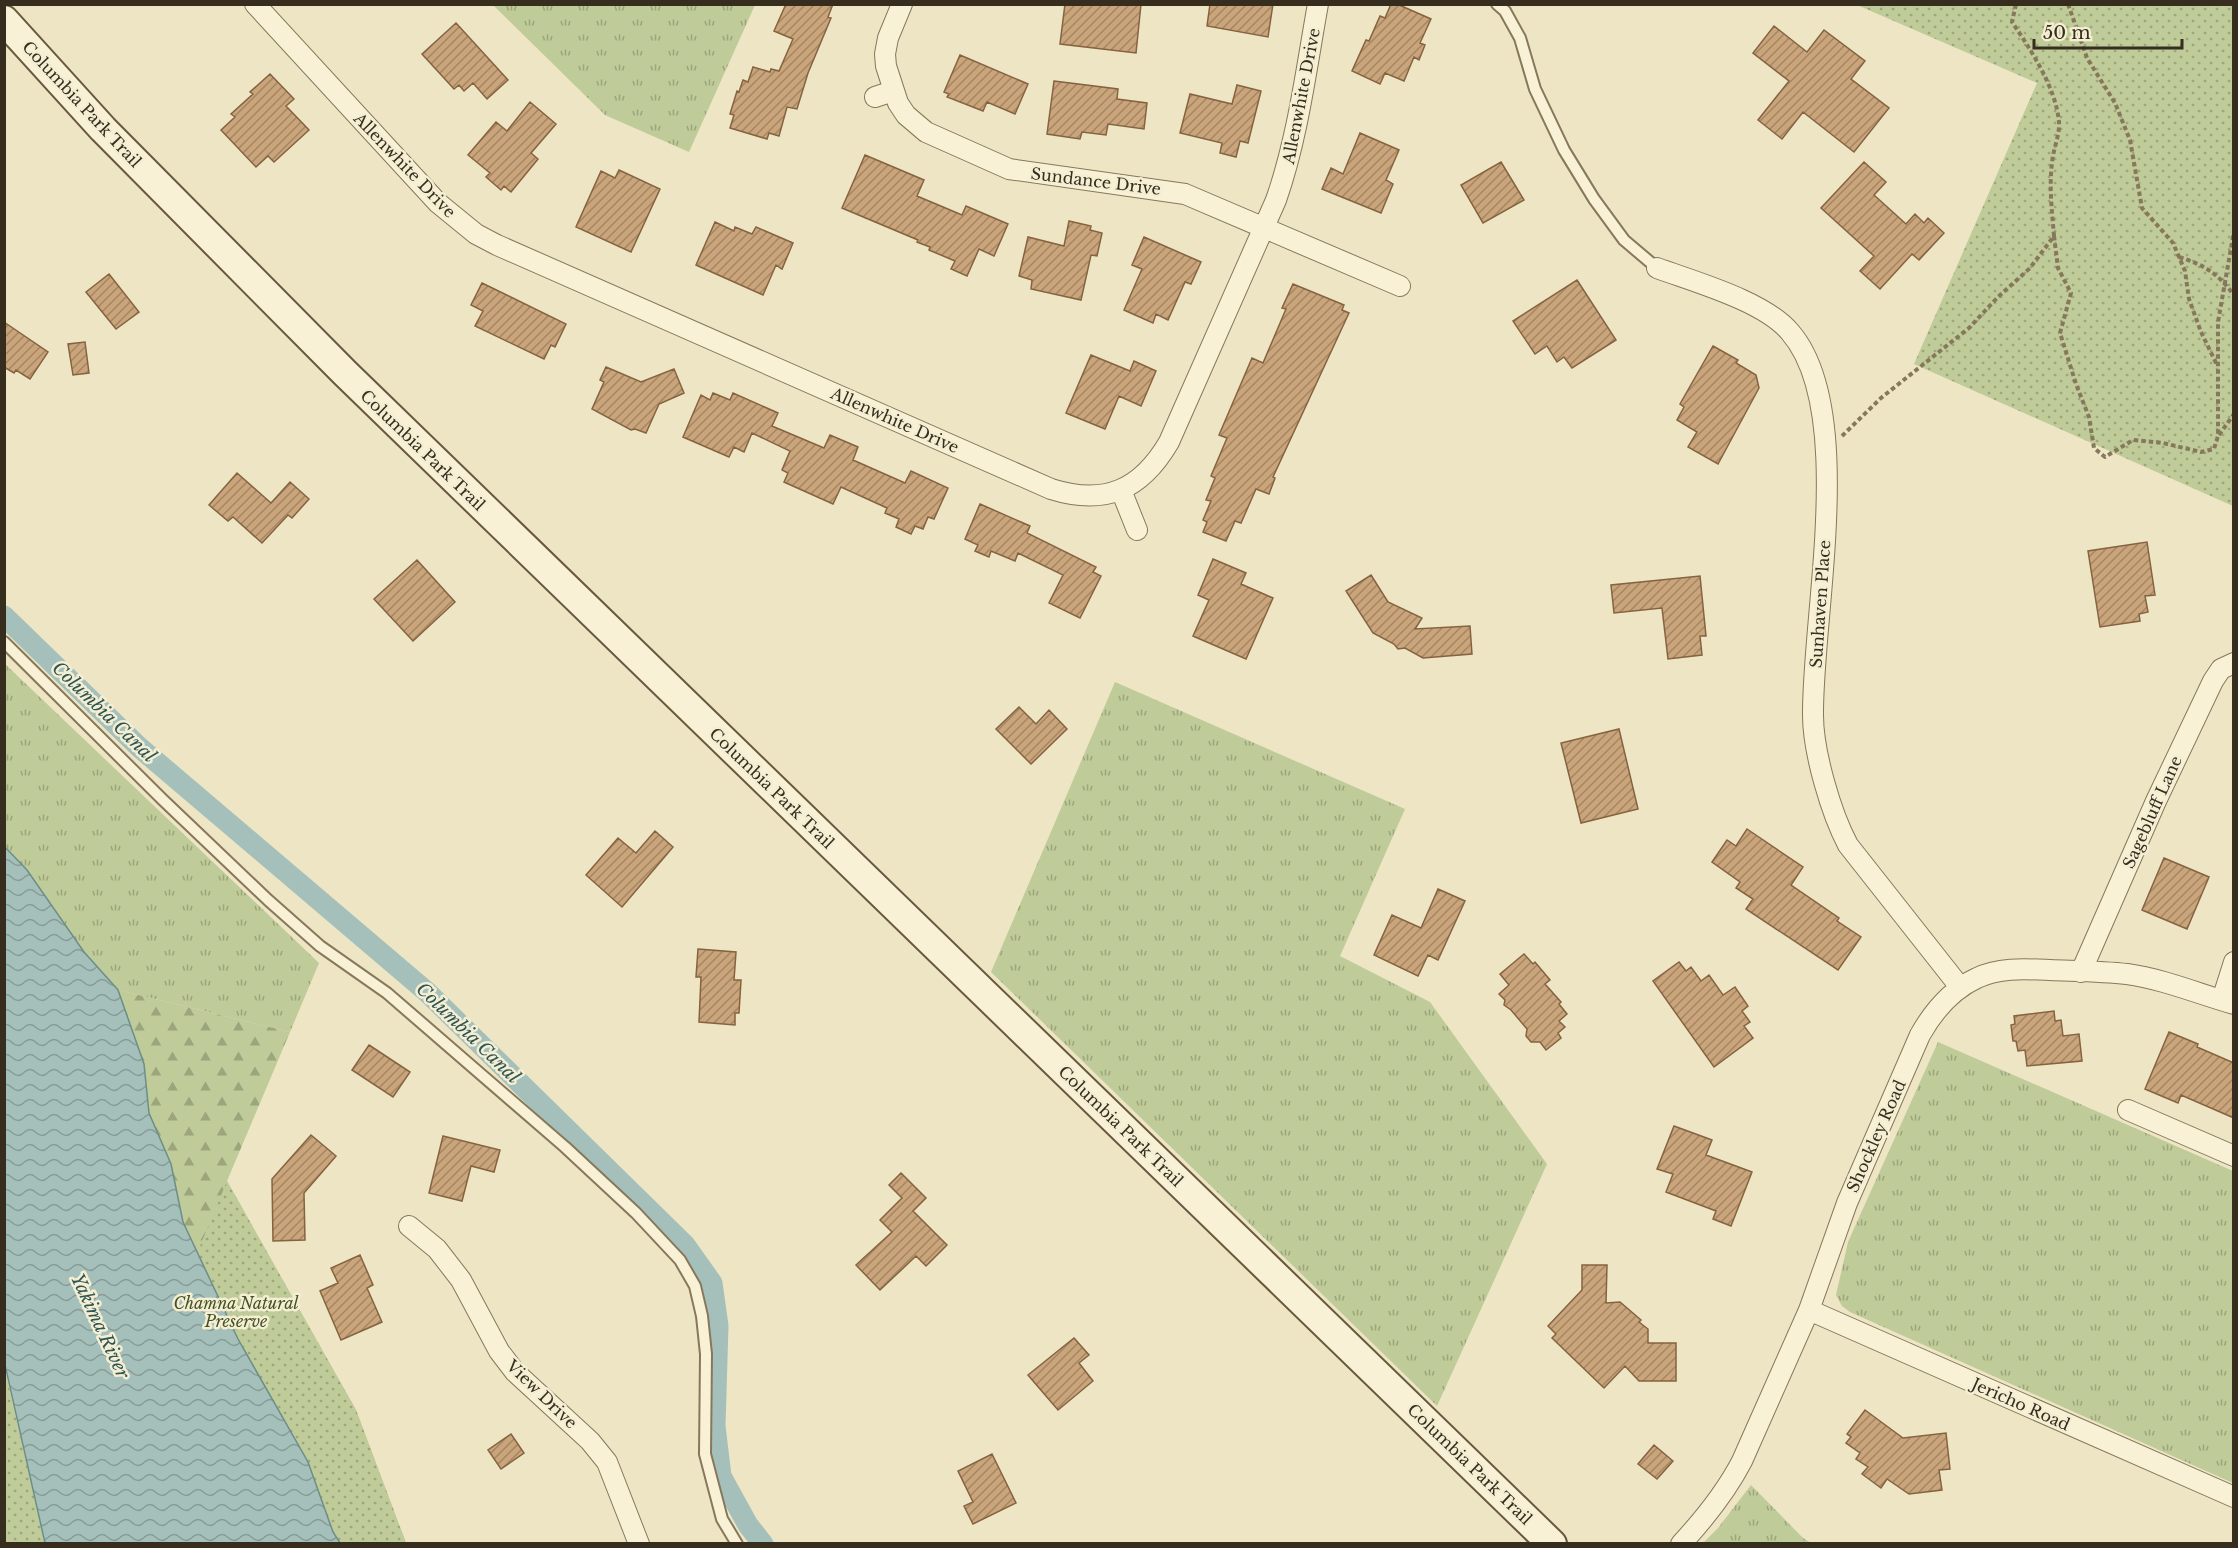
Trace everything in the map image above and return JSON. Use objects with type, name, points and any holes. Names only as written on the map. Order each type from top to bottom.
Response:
[{"type":"main road","name":"Columbia Park Trail","points":[[4,20],[103,129],[345,373],[1552,1544]]},
{"type":"street","name":"Allenwhite Drive","points":[[255,4],[438,203],[476,234],[497,246],[1051,489],[1085,497],[1104,495],[1133,484],[1152,467],[1169,442],[1264,227],[1286,170],[1294,139],[1318,4]]},
{"type":"street","name":"Sundance Drive","points":[[902,4],[888,38],[885,54],[884,94],[926,132],[997,165],[1021,172],[1185,194],[1400,286]]},
{"type":"street","name":"Sunhaven Place","points":[[1656,268],[1759,309],[1790,332],[1802,350],[1814,378],[1823,409],[1826,451],[1825,529],[1813,717],[1828,796],[1848,845],[1960,987]]},
{"type":"street","points":[[1121,490],[1137,530]]},
{"type":"street","name":"Sagebluff Lane","points":[[2082,972],[2156,801],[2213,681],[2221,669],[2234,663]]},
{"type":"street","points":[[2228,1002],[2234,962]]},
{"type":"street","name":"Shockley Road","points":[[1681,1544],[1714,1506],[1730,1484],[1742,1461],[1809,1310],[1847,1203],[1920,1035],[1932,1014],[1960,987],[1978,977],[1994,972],[2020,969],[2129,974],[2228,1002]]},
{"type":"street","points":[[2128,1110],[2234,1156]]},
{"type":"street","name":"View Drive","points":[[409,1226],[437,1249],[461,1280],[499,1351],[515,1372],[590,1441],[607,1462],[639,1544]]},
{"type":"street","name":"Jericho Road","points":[[1809,1310],[2234,1497]]},
{"type":"lane","points":[[1497,4],[1505,11],[1520,38],[1535,89],[1570,160],[1594,199],[1624,240],[1656,268]]},
{"type":"lane","points":[[4,642],[163,800],[268,900],[320,945],[387,993],[565,1148],[636,1213],[680,1260],[695,1287],[703,1325],[706,1354],[705,1454],[722,1519],[737,1544]]},
{"type":"path","points":[[2016,4],[2012,22],[2031,50],[2054,97],[2059,123],[2052,163],[2051,198],[2058,268],[2072,293],[2060,333],[2089,417],[2094,448],[2105,457],[2133,440],[2163,443],[2201,452],[2214,449],[2218,436],[2218,322],[2234,231]]},
{"type":"path","points":[[2068,4],[2087,58],[2115,103],[2130,140],[2142,208],[2173,243],[2185,271],[2189,299],[2200,332],[2218,365]]},
{"type":"path","points":[[1826,451],[1881,398],[1970,328],[1998,297],[2030,268],[2054,236]]},
{"type":"path","points":[[2179,257],[2204,265],[2234,295]]},
{"type":"path","points":[[2218,436],[2234,414]]},
{"type":"green space","points":[[493,5],[755,5],[689,152],[605,115]]},
{"type":"green space","points":[[1857,5],[2233,5],[2233,506],[1914,364],[2037,83]]},
{"type":"green space","points":[[4,663],[319,963],[290,1032],[118,990],[84,952],[27,870],[5,846]]},
{"type":"green space","points":[[1115,682],[1405,809],[1340,956],[1430,1002],[1547,1164],[1437,1406],[991,972]]},
{"type":"green space","points":[[118,990],[290,1032],[227,1181],[356,1410],[406,1543],[238,1339],[183,1222],[171,1164],[149,1113],[144,1064]]},
{"type":"green space","points":[[1938,1042],[2233,1171],[2233,1483],[1850,1312],[1842,1306],[1836,1295],[1848,1242]]},
{"type":"green space","name":"Chamna Natural Preserve","points":[[227,1181],[356,1410],[406,1543],[280,1543],[171,1316]]},
{"type":"green space","points":[[4,1365],[45,1543],[5,1543]]},
{"type":"green space","points":[[1751,1485],[1803,1538],[1811,1543],[1703,1543],[1718,1528]]},
{"type":"water","name":"Yakima River","points":[[4,846],[27,870],[84,952],[118,990],[144,1064],[149,1113],[171,1164],[183,1222],[238,1339],[308,1462],[333,1532],[340,1543],[45,1543],[5,1365]]},
{"type":"building","points":[[786,4],[833,4],[828,17],[831,18],[808,73],[797,109],[787,107],[779,136],[769,133],[767,139],[730,128],[734,115],[730,114],[737,91],[739,92],[743,80],[748,82],[753,67],[770,72],[771,69],[779,71],[793,39],[774,31]]},
{"type":"building","points":[[1065,4],[1141,4],[1136,53],[1060,44]]},
{"type":"building","points":[[1210,4],[1273,4],[1268,37],[1207,26]]},
{"type":"building","points":[[1391,4],[1397,4],[1431,19],[1420,43],[1425,45],[1419,60],[1414,57],[1404,81],[1385,73],[1380,84],[1352,71],[1366,40],[1369,41],[1380,16],[1385,18]]},
{"type":"building","points":[[456,23],[508,80],[487,99],[473,83],[464,91],[459,85],[454,89],[422,54]]},
{"type":"building","points":[[1774,26],[1807,52],[1824,30],[1865,61],[1851,79],[1889,108],[1854,152],[1803,112],[1782,139],[1758,120],[1789,81],[1753,53]]},
{"type":"building","points":[[960,55],[1028,84],[1015,114],[987,102],[983,111],[947,97],[949,94],[944,92]]},
{"type":"building","points":[[270,74],[294,99],[286,106],[309,130],[274,162],[268,156],[256,167],[221,130],[235,117],[231,114],[253,94],[250,92]]},
{"type":"building","points":[[1054,81],[1118,89],[1117,99],[1147,103],[1144,129],[1108,124],[1106,135],[1082,132],[1080,139],[1047,134]]},
{"type":"building","points":[[1237,85],[1261,91],[1248,143],[1240,141],[1236,157],[1220,153],[1222,143],[1180,133],[1190,94],[1232,104]]},
{"type":"building","points":[[530,102],[556,124],[531,153],[538,159],[511,192],[504,186],[501,190],[486,177],[490,173],[468,155],[496,122],[507,131]]},
{"type":"building","points":[[1360,133],[1399,150],[1386,180],[1393,184],[1381,213],[1322,189],[1331,168],[1343,174]]},
{"type":"building","points":[[865,155],[924,180],[917,196],[962,215],[966,206],[1008,224],[994,256],[979,249],[967,276],[951,269],[955,261],[929,250],[930,247],[917,242],[918,240],[842,208]]},
{"type":"building","points":[[1501,162],[1524,200],[1483,223],[1461,185]]},
{"type":"building","points":[[1864,162],[1886,182],[1874,195],[1906,224],[1915,214],[1924,223],[1928,218],[1944,233],[1919,260],[1912,254],[1880,289],[1860,271],[1874,256],[1821,208]]},
{"type":"building","points":[[619,170],[660,189],[631,252],[576,227],[601,171],[615,178]]},
{"type":"building","points":[[1069,221],[1091,226],[1090,230],[1102,233],[1097,256],[1091,255],[1081,300],[1031,289],[1032,280],[1019,276],[1028,237],[1064,246]]},
{"type":"building","points":[[715,222],[734,231],[735,227],[752,234],[756,227],[793,243],[782,269],[776,265],[763,295],[696,265]]},
{"type":"building","points":[[1144,237],[1201,262],[1191,284],[1185,282],[1168,320],[1156,314],[1153,323],[1124,310],[1142,269],[1132,265]]},
{"type":"building","points":[[109,274],[139,312],[116,329],[86,292]]},
{"type":"building","points":[[1577,280],[1616,340],[1572,368],[1564,357],[1557,362],[1547,346],[1535,354],[1513,321]]},
{"type":"building","points":[[482,283],[566,324],[555,347],[551,345],[544,359],[475,326],[483,311],[471,305]]},
{"type":"building","points":[[1293,284],[1344,305],[1342,310],[1349,313],[1273,477],[1275,478],[1269,494],[1256,489],[1241,523],[1235,521],[1226,541],[1203,532],[1207,522],[1203,520],[1211,501],[1206,500],[1215,478],[1211,476],[1227,438],[1219,435],[1252,358],[1263,363],[1286,309],[1282,308]]},
{"type":"building","points":[[4,322],[48,352],[30,379],[16,370],[14,373],[4,367]]},
{"type":"building","points":[[85,342],[89,373],[73,375],[68,344]]},
{"type":"building","points":[[1713,346],[1738,360],[1736,363],[1756,375],[1759,388],[1718,464],[1688,447],[1697,432],[1677,420],[1684,407],[1680,404]]},
{"type":"building","points":[[1091,355],[1130,371],[1134,361],[1156,371],[1141,406],[1119,396],[1105,429],[1066,413]]},
{"type":"building","points":[[606,367],[641,382],[674,369],[684,393],[659,404],[646,433],[631,430],[592,409],[604,382],[600,380]]},
{"type":"building","points":[[713,393],[730,400],[733,393],[778,413],[772,426],[824,448],[830,435],[858,447],[853,460],[905,483],[911,471],[948,488],[934,519],[928,517],[923,529],[915,526],[911,534],[896,527],[899,519],[885,513],[887,508],[841,487],[833,504],[784,482],[788,473],[782,470],[790,451],[752,433],[744,452],[734,447],[729,457],[683,437],[701,395],[710,400]]},
{"type":"building","points":[[237,473],[271,503],[290,482],[309,499],[292,518],[288,515],[262,543],[233,517],[228,521],[209,505]]},
{"type":"building","points":[[980,504],[1030,526],[1027,533],[1096,567],[1093,572],[1101,576],[1080,618],[1049,603],[1063,575],[1018,553],[1015,561],[991,551],[989,557],[975,551],[978,545],[965,539]]},
{"type":"building","points":[[2147,542],[2155,595],[2145,596],[2148,612],[2139,614],[2140,621],[2100,627],[2088,551]]},
{"type":"building","points":[[1213,559],[1246,573],[1241,584],[1273,598],[1246,659],[1193,636],[1209,600],[1198,595]]},
{"type":"building","points":[[417,560],[455,602],[413,641],[374,599]]},
{"type":"building","points":[[1371,575],[1388,602],[1422,618],[1415,629],[1470,626],[1472,654],[1423,658],[1405,648],[1398,649],[1394,644],[1373,633],[1346,591]]},
{"type":"building","points":[[1700,576],[1706,636],[1700,636],[1702,655],[1668,659],[1662,608],[1614,613],[1611,585]]},
{"type":"building","points":[[1019,707],[1036,724],[1049,710],[1067,729],[1031,764],[996,729]]},
{"type":"building","points":[[1619,729],[1638,809],[1581,823],[1561,743]]},
{"type":"building","points":[[1747,829],[1803,867],[1791,885],[1839,918],[1837,921],[1861,937],[1838,970],[1746,909],[1753,899],[1736,888],[1740,882],[1712,862],[1727,840],[1736,846]]},
{"type":"building","points":[[655,831],[673,847],[622,907],[586,875],[618,838],[636,853]]},
{"type":"building","points":[[2164,858],[2209,877],[2187,929],[2142,910]]},
{"type":"building","points":[[1438,889],[1465,901],[1438,960],[1428,955],[1418,976],[1374,955],[1392,915],[1421,928]]},
{"type":"building","points":[[698,949],[736,952],[734,980],[741,980],[739,1013],[735,1013],[735,1025],[699,1022],[701,977],[696,977]]},
{"type":"building","points":[[1524,954],[1533,964],[1535,962],[1550,980],[1545,984],[1561,1002],[1559,1004],[1567,1014],[1559,1021],[1565,1027],[1558,1033],[1561,1038],[1546,1050],[1540,1042],[1531,1042],[1526,1036],[1527,1029],[1504,1005],[1505,1000],[1499,994],[1509,985],[1500,974]]},
{"type":"building","points":[[1679,962],[1686,971],[1691,967],[1701,981],[1709,975],[1723,995],[1735,987],[1748,1006],[1742,1011],[1750,1022],[1744,1026],[1753,1038],[1714,1067],[1653,981]]},
{"type":"building","points":[[2054,1011],[2055,1021],[2061,1020],[2063,1036],[2079,1034],[2082,1061],[2027,1066],[2025,1050],[2018,1051],[2016,1041],[2013,1041],[2011,1025],[2015,1024],[2014,1016]]},
{"type":"building","points":[[2169,1032],[2234,1063],[2234,1118],[2181,1095],[2178,1103],[2145,1089]]},
{"type":"building","points":[[369,1045],[410,1072],[393,1097],[352,1070]]},
{"type":"building","points":[[1674,1126],[1712,1140],[1706,1155],[1752,1172],[1731,1226],[1713,1219],[1716,1211],[1666,1192],[1673,1174],[1657,1169]]},
{"type":"building","points":[[311,1135],[336,1156],[304,1193],[305,1240],[273,1241],[272,1179]]},
{"type":"building","points":[[443,1136],[500,1150],[494,1172],[471,1166],[462,1201],[429,1193]]},
{"type":"building","points":[[901,1173],[926,1198],[913,1211],[947,1245],[926,1266],[916,1256],[880,1290],[856,1265],[892,1232],[880,1220],[902,1198],[889,1185]]},
{"type":"building","points":[[360,1255],[373,1285],[367,1288],[382,1322],[341,1340],[320,1291],[338,1283],[331,1268]]},
{"type":"building","points":[[1582,1265],[1607,1265],[1606,1303],[1620,1302],[1641,1320],[1639,1322],[1648,1329],[1648,1343],[1676,1343],[1676,1381],[1639,1381],[1625,1366],[1604,1388],[1552,1338],[1556,1334],[1548,1326],[1582,1290]]},
{"type":"building","points":[[1074,1338],[1089,1355],[1079,1363],[1093,1381],[1058,1410],[1028,1375]]},
{"type":"building","points":[[1865,1410],[1903,1438],[1946,1433],[1950,1469],[1939,1470],[1942,1490],[1909,1494],[1887,1479],[1881,1488],[1862,1474],[1868,1467],[1856,1459],[1860,1453],[1846,1443],[1851,1437],[1847,1434]]},
{"type":"building","points":[[511,1434],[524,1453],[501,1469],[488,1450]]},
{"type":"building","points":[[1654,1445],[1673,1461],[1657,1479],[1638,1464]]},
{"type":"building","points":[[992,1454],[1016,1503],[973,1524],[964,1506],[973,1502],[958,1471]]},
{"type":"waterway","name":"Columbia Canal","points":[[4,616],[139,747],[427,992],[685,1245],[712,1283],[718,1326],[715,1426],[721,1476],[748,1525],[763,1544]]}]
